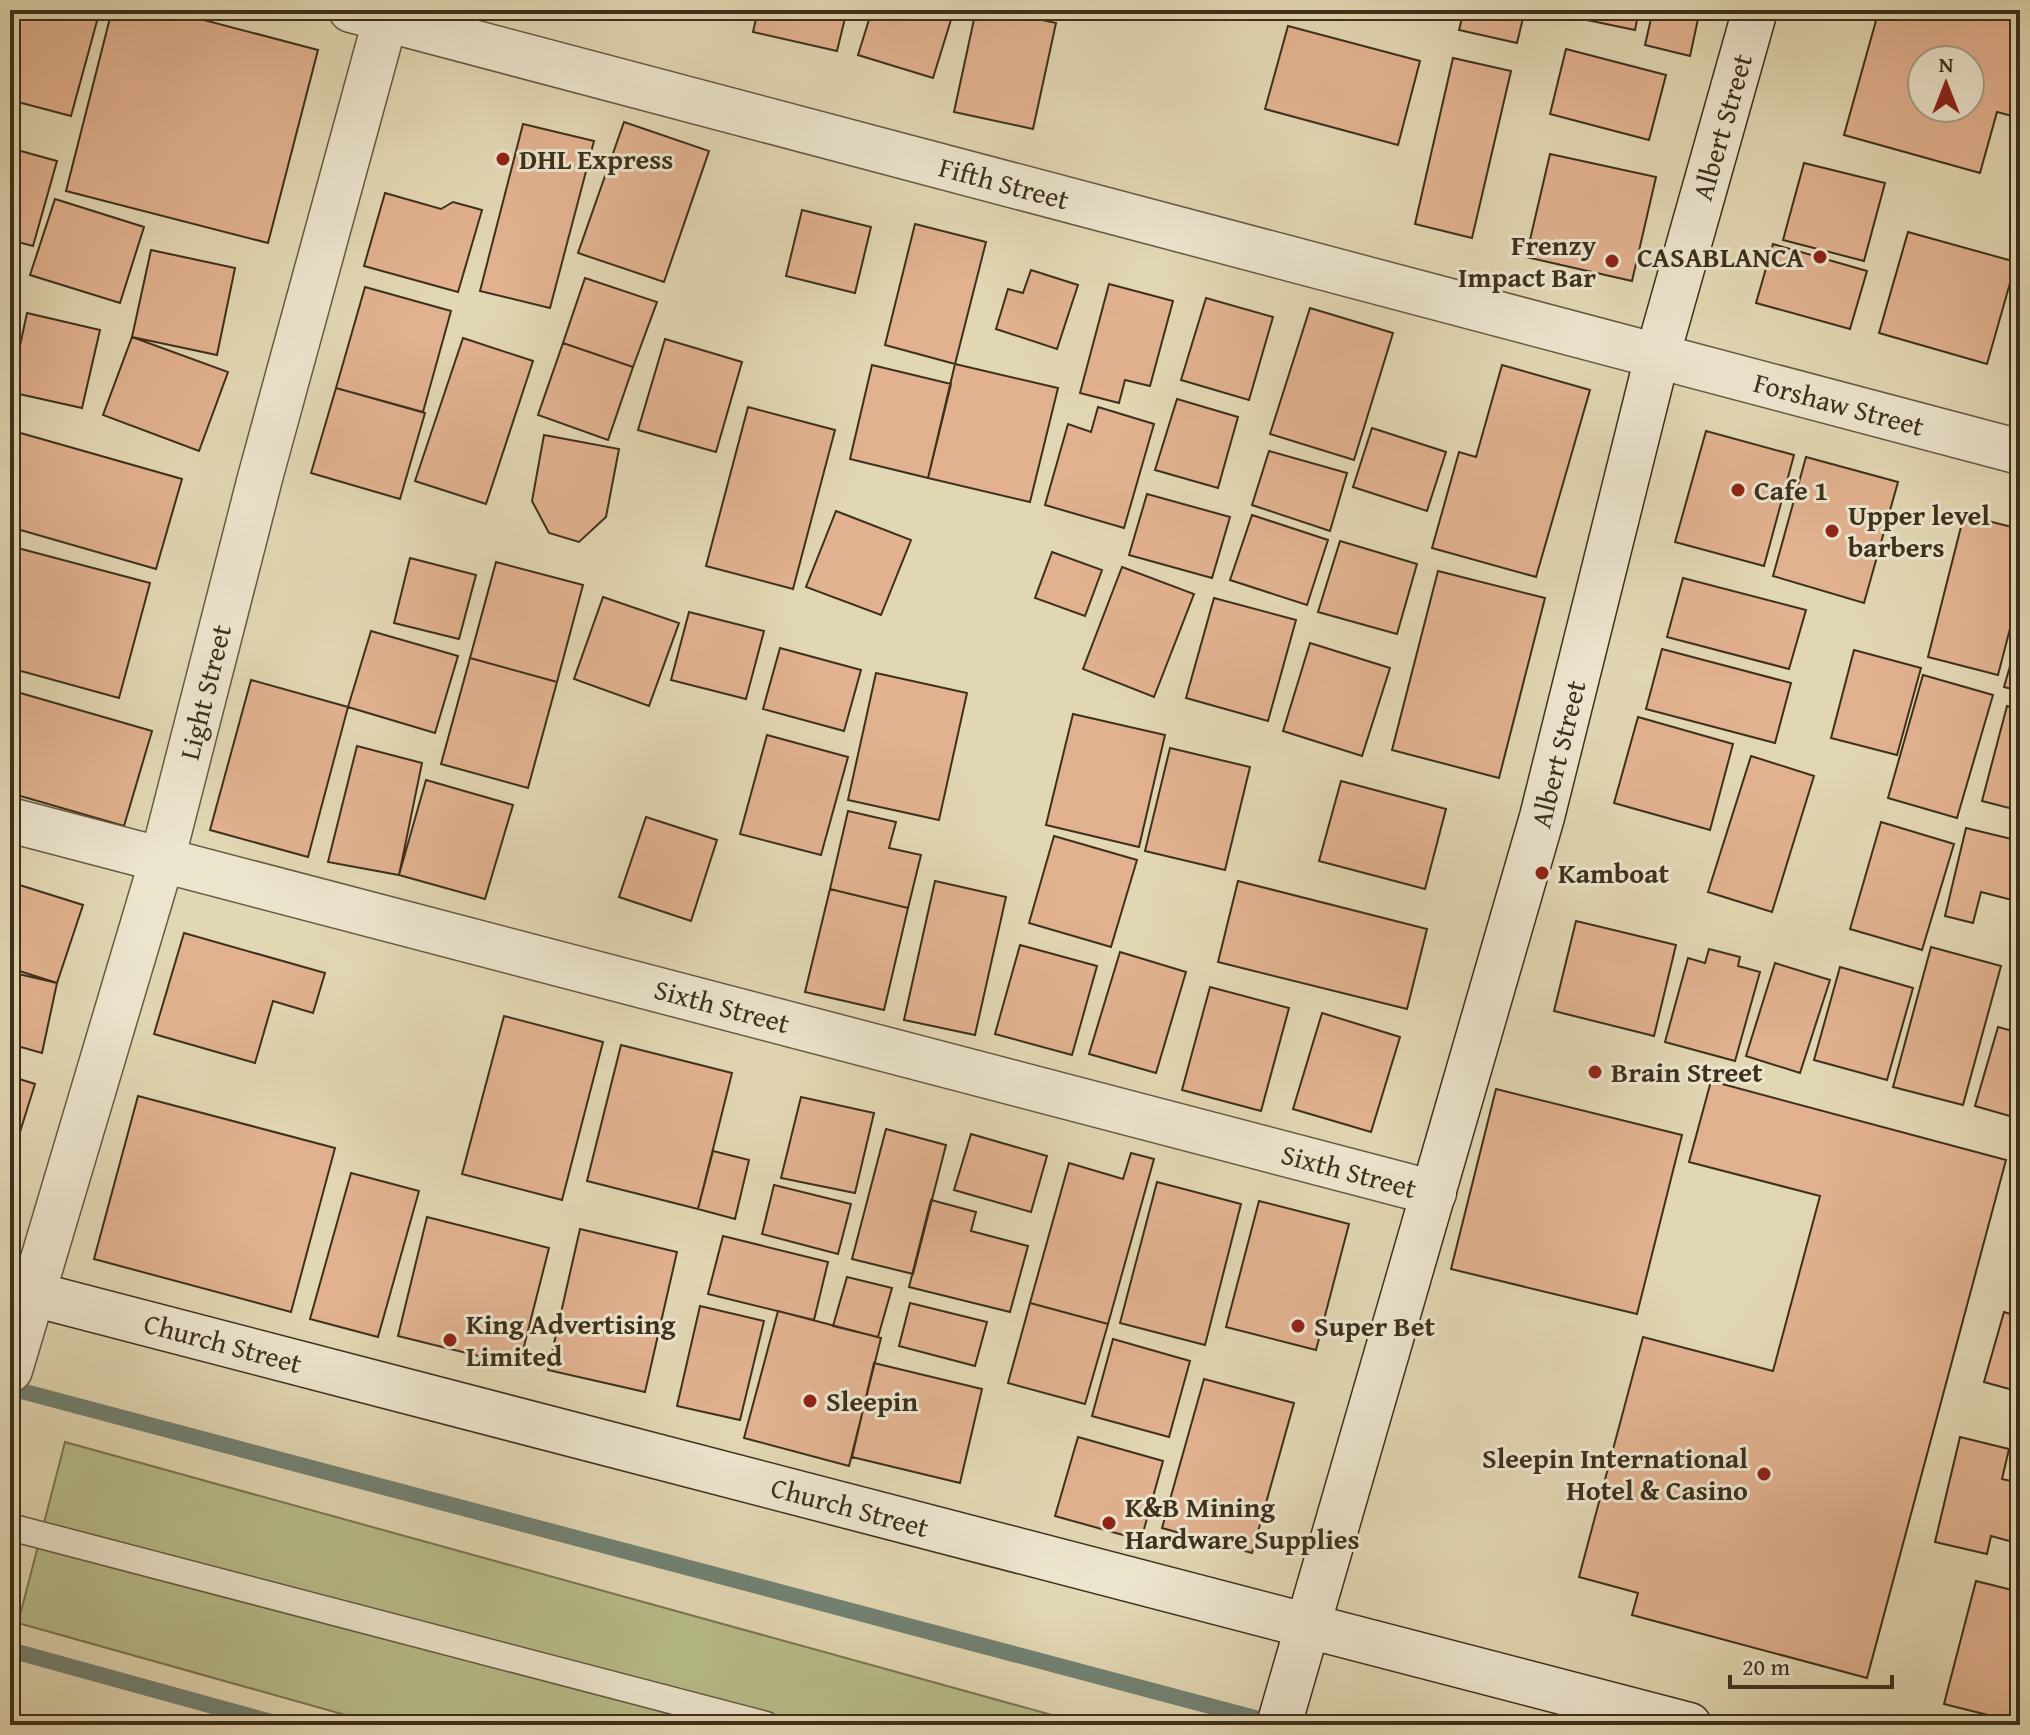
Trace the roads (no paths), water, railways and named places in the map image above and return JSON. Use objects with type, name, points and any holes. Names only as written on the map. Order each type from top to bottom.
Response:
[{"type":"street","name":"Albert Street","points":[[1279,1725],[1310,1627],[1542,817],[1657,357],[1755,10]]},
{"type":"street","name":"Fifth Street","points":[[375,13],[1657,357]]},
{"type":"street","name":"Light Street","points":[[10,1370],[22,1291],[162,860],[375,13]]},
{"type":"street","name":"Forshaw Street","points":[[1657,357],[2020,452]]},
{"type":"street","name":"Sixth Street","points":[[10,820],[1434,1193]]},
{"type":"street","name":"Church Street","points":[[22,1291],[1689,1725]]},
{"type":"lane","points":[[10,1527],[766,1725]]},
{"type":"waterway","points":[[10,1388],[1278,1724]]},
{"type":"waterway","points":[[10,1650],[282,1725]]},
{"type":"place","name":"DHL Express","points":[[503,159]]},
{"type":"place","name":"CASABLANCA","points":[[1820,257]]},
{"type":"place","name":"Frenzy Impact Bar","points":[[1612,261]]},
{"type":"place","name":"Cafe 1","points":[[1738,490]]},
{"type":"place","name":"Upper level barbers","points":[[1832,531]]},
{"type":"place","name":"Kamboat","points":[[1542,873]]},
{"type":"place","name":"Brain Street","points":[[1595,1072]]},
{"type":"place","name":"Super Bet","points":[[1298,1326]]},
{"type":"place","name":"King Advertising Limited","points":[[450,1340]]},
{"type":"place","name":"Sleepin","points":[[810,1401]]},
{"type":"place","name":"Sleepin International Hotel & Casino","points":[[1764,1474]]},
{"type":"place","name":"K&B Mining Hardware Supplies","points":[[1109,1523]]}]
